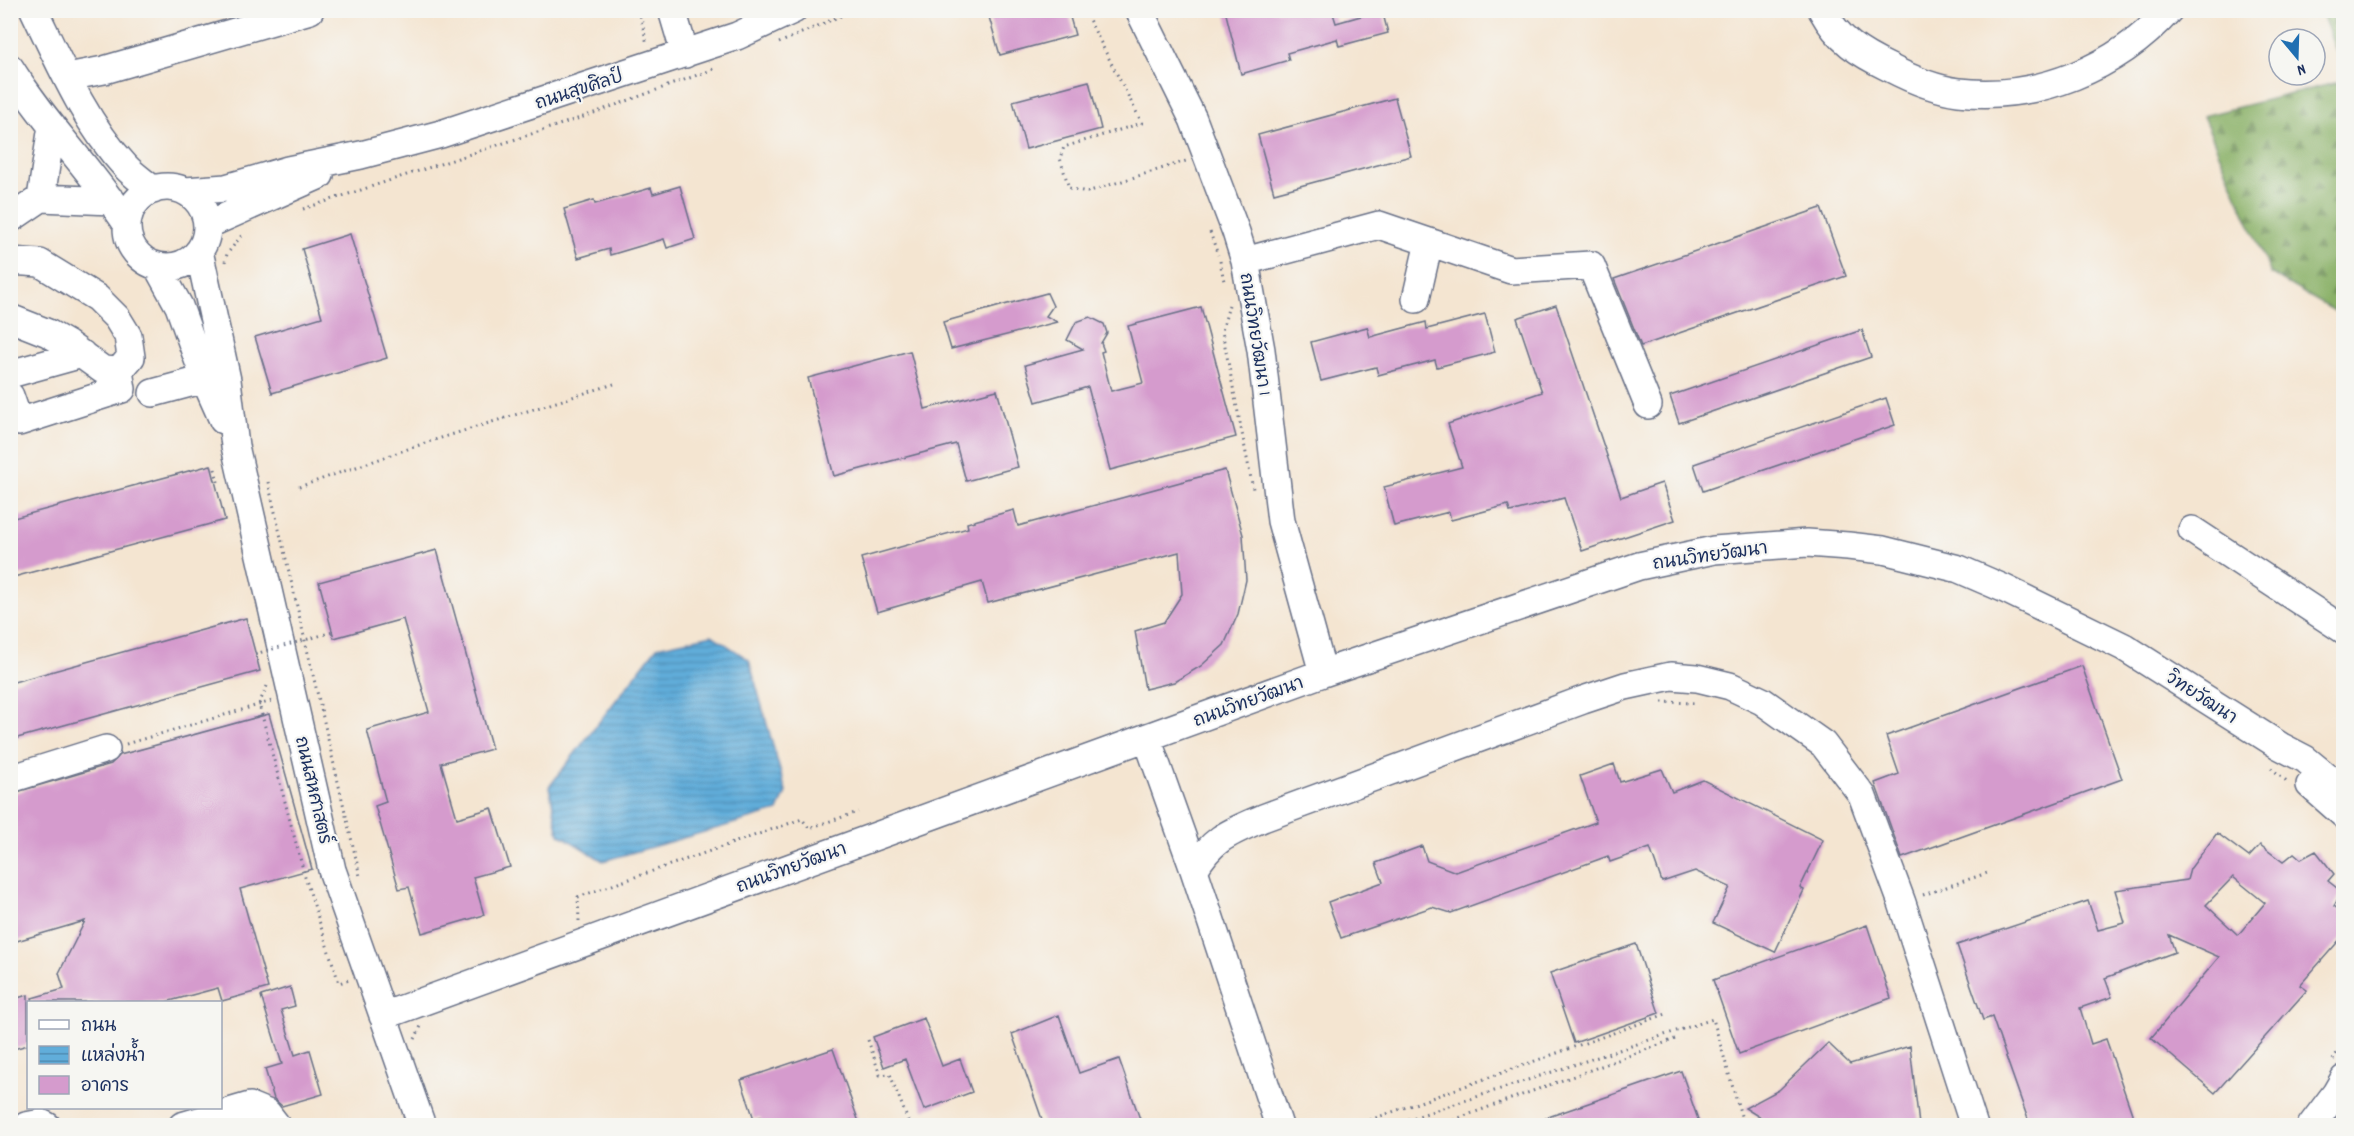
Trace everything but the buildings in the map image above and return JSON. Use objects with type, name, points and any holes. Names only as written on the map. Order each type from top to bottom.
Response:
[{"type":"street","points":[[34,10],[66,77],[108,145],[125,167],[153,190]]},
{"type":"street","points":[[66,77],[104,70],[310,10]]},
{"type":"street","points":[[672,10],[685,54]]},
{"type":"street","name":"ถนนสุขศิลป์","points":[[361,155],[441,134],[685,54],[737,36],[793,10]]},
{"type":"street","name":"ถนนวิทยวัฒนา 1","points":[[1139,10],[1192,119],[1245,261],[1261,350],[1281,521],[1323,673]]},
{"type":"street","points":[[1822,10],[1833,30],[1865,56],[1914,80],[1958,92],[2000,93],[2050,86],[2094,68],[2133,44],[2169,10]]},
{"type":"street","points":[[10,68],[52,126],[112,201],[127,224],[131,246],[138,255],[158,266],[181,265],[199,251],[206,239],[207,225],[201,205],[185,191]]},
{"type":"street","points":[[41,198],[52,126]]},
{"type":"street","points":[[127,224],[135,203],[142,195],[153,190],[174,188],[185,191],[226,188],[288,170],[361,155]]},
{"type":"street","points":[[207,225],[295,187],[361,155]]},
{"type":"street","points":[[10,219],[41,198],[112,201]]},
{"type":"street","points":[[1245,261],[1379,225],[1511,270],[1591,265],[1648,405]]},
{"type":"street","points":[[1416,299],[1429,242]]},
{"type":"street","points":[[199,251],[227,380],[235,446]]},
{"type":"street","points":[[10,261],[40,262],[97,298],[117,318],[128,336],[131,357],[119,370],[103,370],[48,333],[10,318]]},
{"type":"street","points":[[158,266],[179,306],[205,379],[235,446]]},
{"type":"street","points":[[10,374],[82,354]]},
{"type":"street","points":[[10,396],[19,422],[122,389],[119,370]]},
{"type":"street","points":[[153,393],[205,379]]},
{"type":"street","name":"ถนนสหศาสตร์","points":[[235,446],[332,870],[422,1125]]},
{"type":"street","points":[[2193,530],[2343,630]]},
{"type":"street","name":"ถนนวิทยวัฒนา","points":[[382,1016],[1323,673],[1639,566],[1714,550],[1807,543],[1883,550],[1959,569],[2124,647]]},
{"type":"street","name":"วิทยวัฒนา","points":[[2124,647],[2280,746],[2305,759],[2343,791]]},
{"type":"street","points":[[1194,870],[1205,851],[1228,834],[1263,818],[1583,699],[1625,686],[1671,676],[1696,678],[1730,686],[1762,701],[1823,744],[1862,795],[1902,903],[1974,1125]]},
{"type":"street","points":[[1147,738],[1194,870],[1279,1125]]},
{"type":"street","points":[[2280,746],[2312,787],[2343,815]]},
{"type":"street","points":[[10,779],[106,750]]},
{"type":"street","points":[[2311,1125],[2336,1093],[2343,1079]]},
{"type":"street","points":[[182,1125],[250,1106],[267,1113],[277,1125]]},
{"type":"street","points":[[26,1125],[41,1123],[47,1125]]},
{"type":"path","points":[[639,10],[648,43],[645,52]]},
{"type":"path","points":[[778,44],[854,10]]},
{"type":"path","points":[[1084,10],[1142,123],[1064,147],[1060,158],[1069,188],[1087,192],[1187,161]]},
{"type":"path","points":[[294,213],[583,117],[724,66]]},
{"type":"path","points":[[1210,231],[1225,284]]},
{"type":"path","points":[[223,270],[227,254],[234,242],[245,233]]},
{"type":"path","points":[[1227,296],[1229,307],[1222,331],[1253,490]]},
{"type":"path","points":[[300,487],[428,442],[614,384]]},
{"type":"path","points":[[266,473],[361,881]]},
{"type":"path","points":[[255,654],[333,632]]},
{"type":"path","points":[[106,750],[291,695]]},
{"type":"path","points":[[1652,703],[1705,703]]},
{"type":"path","points":[[580,928],[578,897],[802,819],[809,828],[858,812]]},
{"type":"path","points":[[1902,903],[1990,872]]},
{"type":"path","points":[[1353,1125],[1669,1013]]},
{"type":"path","points":[[1391,1125],[1713,1019],[1744,1125]]},
{"type":"path","points":[[416,1045],[415,1038],[427,1020]]},
{"type":"path","points":[[1437,1125],[1675,1039]]},
{"type":"path","points":[[868,1040],[880,1076],[890,1074],[910,1125]]},
{"type":"path","points":[[729,1125],[742,1121]]},
{"type":"green space","points":[[2321,11],[2343,11],[2343,69]]},
{"type":"green space","points":[[2344,81],[2343,316],[2271,274],[2203,116]]},
{"type":"water","points":[[712,635],[749,660],[786,792],[778,811],[603,861],[559,834],[549,787],[657,647]]}]
